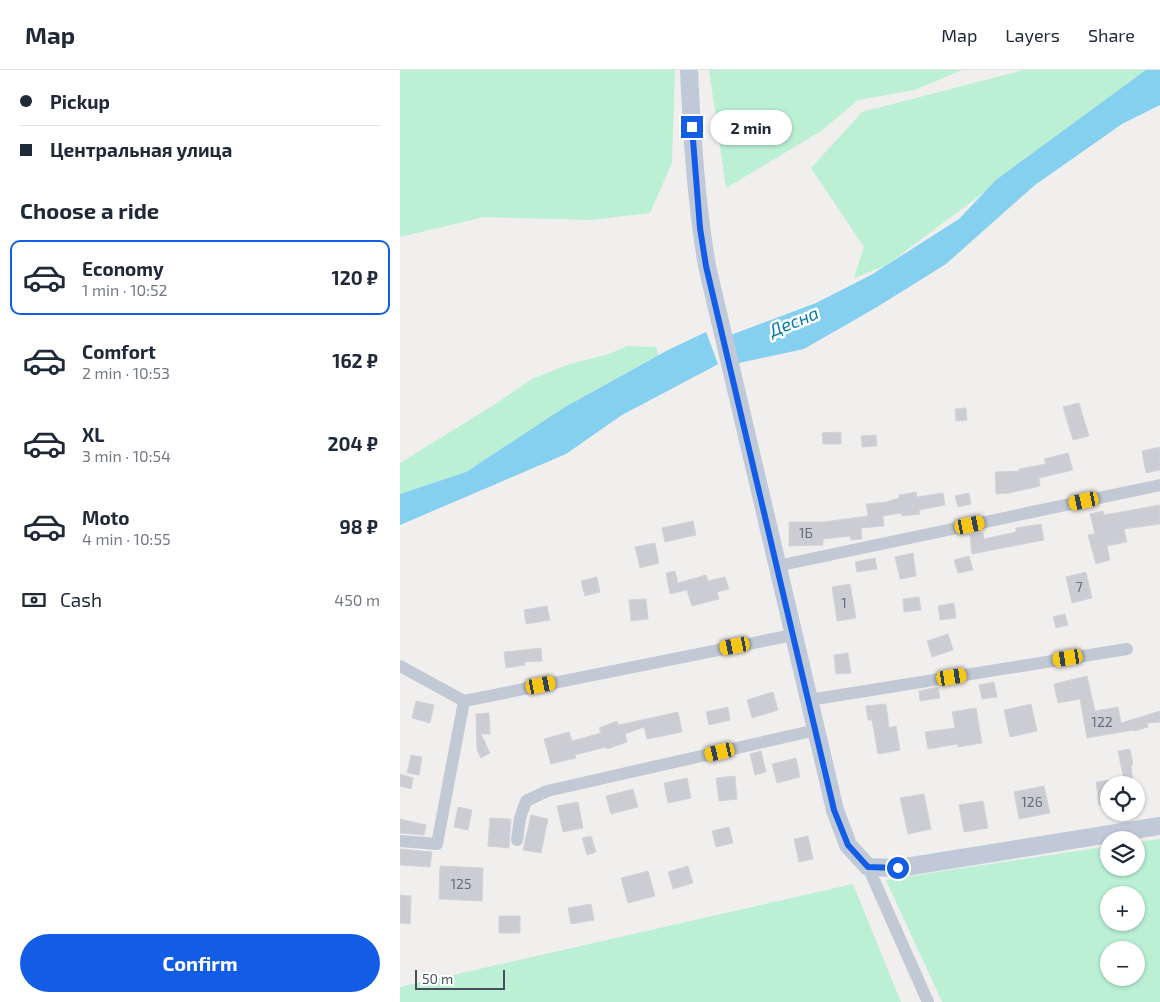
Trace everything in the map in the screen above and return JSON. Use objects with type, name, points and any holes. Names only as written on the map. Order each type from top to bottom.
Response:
[{"type":"street","points":[[690,70],[693,146],[700,228],[706,266],[834,810],[848,845],[868,867],[928,1002]]},
{"type":"street","points":[[777,566],[1160,485]]},
{"type":"street","points":[[400,666],[464,701],[793,634]]},
{"type":"street","points":[[809,700],[1127,649]]},
{"type":"street","points":[[400,841],[437,844],[464,701]]},
{"type":"street","points":[[516,840],[520,818],[526,801],[547,791],[816,730]]},
{"type":"street","points":[[868,867],[898,868],[1160,826]]},
{"type":"green space","points":[[400,70],[675,70],[672,163],[650,213],[591,220],[484,217],[400,237]]},
{"type":"green space","points":[[709,70],[962,70],[915,90],[858,100],[821,131],[726,188]]},
{"type":"green space","points":[[1024,70],[1147,70],[887,265],[854,278],[864,247],[811,168],[862,112]]},
{"type":"green space","points":[[627,346],[656,347],[658,355],[565,407],[466,472],[400,494],[400,463],[532,379],[570,364],[609,354]]},
{"type":"green space","points":[[1160,839],[1160,1002],[942,1002],[886,880],[1100,847],[1100,876],[1145,876],[1145,841]]},
{"type":"green space","points":[[853,884],[901,1002],[400,1002],[400,987]]},
{"type":"water","name":"Десна","points":[[1146,70],[1160,70],[1160,105],[1122,124],[1035,185],[946,264],[804,349],[734,364],[728,336],[816,303],[871,275],[959,219],[996,180]]},
{"type":"water","points":[[706,332],[718,364],[622,415],[566,454],[400,525],[400,494],[466,472],[565,407],[666,351]]},
{"type":"building","points":[[1079,403],[1089,436],[1073,440],[1063,407]]},
{"type":"building","points":[[966,408],[967,420],[956,421],[955,409]]},
{"type":"building","points":[[841,432],[841,444],[823,444],[822,433]]},
{"type":"building","points":[[876,435],[877,446],[862,447],[861,436]]},
{"type":"building","points":[[1160,447],[1160,470],[1146,473],[1142,451]]},
{"type":"building","points":[[1068,453],[1073,470],[1039,478],[1040,486],[996,494],[995,472],[1020,471],[1019,469],[1046,464],[1044,459]]},
{"type":"building","points":[[916,492],[917,497],[943,493],[945,505],[919,510],[920,514],[902,516],[901,513],[883,516],[884,526],[861,528],[862,539],[851,540],[850,536],[823,539],[823,545],[789,546],[789,522],[823,522],[868,516],[866,504],[886,502],[899,498],[899,495]]},
{"type":"building","points":[[969,493],[971,504],[958,507],[955,496]]},
{"type":"building","points":[[1160,505],[1160,524],[1124,529],[1127,542],[1107,546],[1110,560],[1096,564],[1088,535],[1095,534],[1090,514],[1103,511],[1104,515]]},
{"type":"building","points":[[693,521],[696,535],[665,542],[662,528]]},
{"type":"building","points":[[1041,524],[1044,540],[972,554],[970,535],[983,533],[984,539],[1016,532],[1016,528]]},
{"type":"building","points":[[655,543],[659,563],[640,568],[635,547]]},
{"type":"building","points":[[913,553],[916,576],[900,579],[895,557]]},
{"type":"building","points":[[969,556],[973,570],[958,573],[954,560]]},
{"type":"building","points":[[875,558],[877,569],[857,572],[855,562]]},
{"type":"building","points":[[675,571],[678,583],[706,575],[708,581],[725,577],[729,589],[717,592],[719,599],[692,606],[687,590],[670,594],[666,573]]},
{"type":"building","points":[[1086,572],[1092,598],[1072,603],[1066,577]]},
{"type":"building","points":[[597,577],[600,592],[585,596],[581,581]]},
{"type":"building","points":[[850,584],[856,618],[837,621],[832,587]]},
{"type":"building","points":[[919,597],[921,610],[904,612],[903,599]]},
{"type":"building","points":[[646,599],[648,619],[631,621],[629,600]]},
{"type":"building","points":[[954,603],[956,618],[940,620],[938,606]]},
{"type":"building","points":[[547,606],[550,620],[526,624],[524,610]]},
{"type":"building","points":[[1065,614],[1068,625],[1056,628],[1053,617]]},
{"type":"building","points":[[948,634],[953,650],[932,657],[927,641]]},
{"type":"building","points":[[541,648],[542,661],[524,662],[525,665],[506,668],[504,652]]},
{"type":"building","points":[[848,653],[851,673],[836,674],[834,655]]},
{"type":"building","points":[[1087,676],[1095,711],[1118,707],[1121,723],[1160,711],[1160,722],[1147,723],[1148,727],[1134,731],[1087,738],[1080,699],[1058,703],[1054,684]]},
{"type":"building","points":[[994,682],[997,697],[982,699],[979,685]]},
{"type":"building","points":[[938,687],[940,698],[920,701],[919,691]]},
{"type":"building","points":[[773,692],[778,710],[752,718],[747,700]]},
{"type":"building","points":[[416,701],[434,705],[430,723],[412,718]]},
{"type":"building","points":[[886,704],[889,728],[896,726],[900,750],[878,754],[872,720],[868,720],[866,706]]},
{"type":"building","points":[[1031,704],[1037,731],[1010,737],[1004,710]]},
{"type":"building","points":[[728,707],[730,720],[709,725],[706,712]]},
{"type":"building","points":[[976,708],[982,743],[958,747],[958,744],[928,749],[925,732],[955,728],[952,712]]},
{"type":"building","points":[[678,712],[682,732],[647,739],[644,727],[625,734],[627,742],[607,749],[606,747],[575,755],[576,758],[551,764],[544,739],[569,732],[572,741],[601,733],[599,728],[617,721],[619,725]]},
{"type":"building","points":[[489,713],[490,734],[481,734],[490,753],[481,758],[477,750],[476,714]]},
{"type":"building","points":[[1130,749],[1133,765],[1131,765],[1132,776],[1123,776],[1118,751]]},
{"type":"building","points":[[761,751],[766,772],[755,775],[750,754]]},
{"type":"building","points":[[411,755],[422,757],[419,775],[407,773]]},
{"type":"building","points":[[796,758],[800,777],[777,783],[772,764]]},
{"type":"building","points":[[400,774],[413,778],[411,789],[400,786]]},
{"type":"building","points":[[735,776],[737,799],[719,801],[716,778]]},
{"type":"building","points":[[687,778],[691,798],[668,803],[664,783]]},
{"type":"building","points":[[1100,781],[1100,805],[1099,805],[1096,782]]},
{"type":"building","points":[[1044,786],[1050,813],[1019,819],[1014,792]]},
{"type":"building","points":[[633,789],[638,807],[611,814],[606,796]]},
{"type":"building","points":[[924,794],[931,829],[908,834],[900,798]]},
{"type":"building","points":[[983,801],[988,828],[964,832],[959,805]]},
{"type":"building","points":[[578,802],[583,828],[563,832],[557,806]]},
{"type":"building","points":[[458,807],[472,810],[468,830],[454,827]]},
{"type":"building","points":[[531,815],[548,819],[541,853],[523,850]]},
{"type":"building","points":[[490,818],[511,819],[509,848],[488,846]]},
{"type":"building","points":[[400,819],[426,825],[424,835],[400,833]]},
{"type":"building","points":[[729,827],[733,843],[716,847],[712,831]]},
{"type":"building","points":[[591,836],[596,852],[587,855],[582,838]]},
{"type":"building","points":[[808,836],[813,859],[799,862],[794,839]]},
{"type":"building","points":[[400,849],[432,852],[430,867],[400,865]]},
{"type":"building","points":[[440,866],[483,868],[482,901],[439,899]]},
{"type":"building","points":[[688,866],[693,883],[673,889],[668,872]]},
{"type":"building","points":[[648,871],[655,896],[628,903],[621,878]]},
{"type":"building","points":[[400,895],[411,896],[410,924],[400,923]]},
{"type":"building","points":[[591,904],[594,920],[571,924],[568,908]]},
{"type":"building","points":[[499,916],[520,916],[520,933],[499,933]]},
{"type":"route","points":[[692,127],[700,228],[706,266],[740,403],[834,810],[848,845],[868,867],[898,868]]}]
